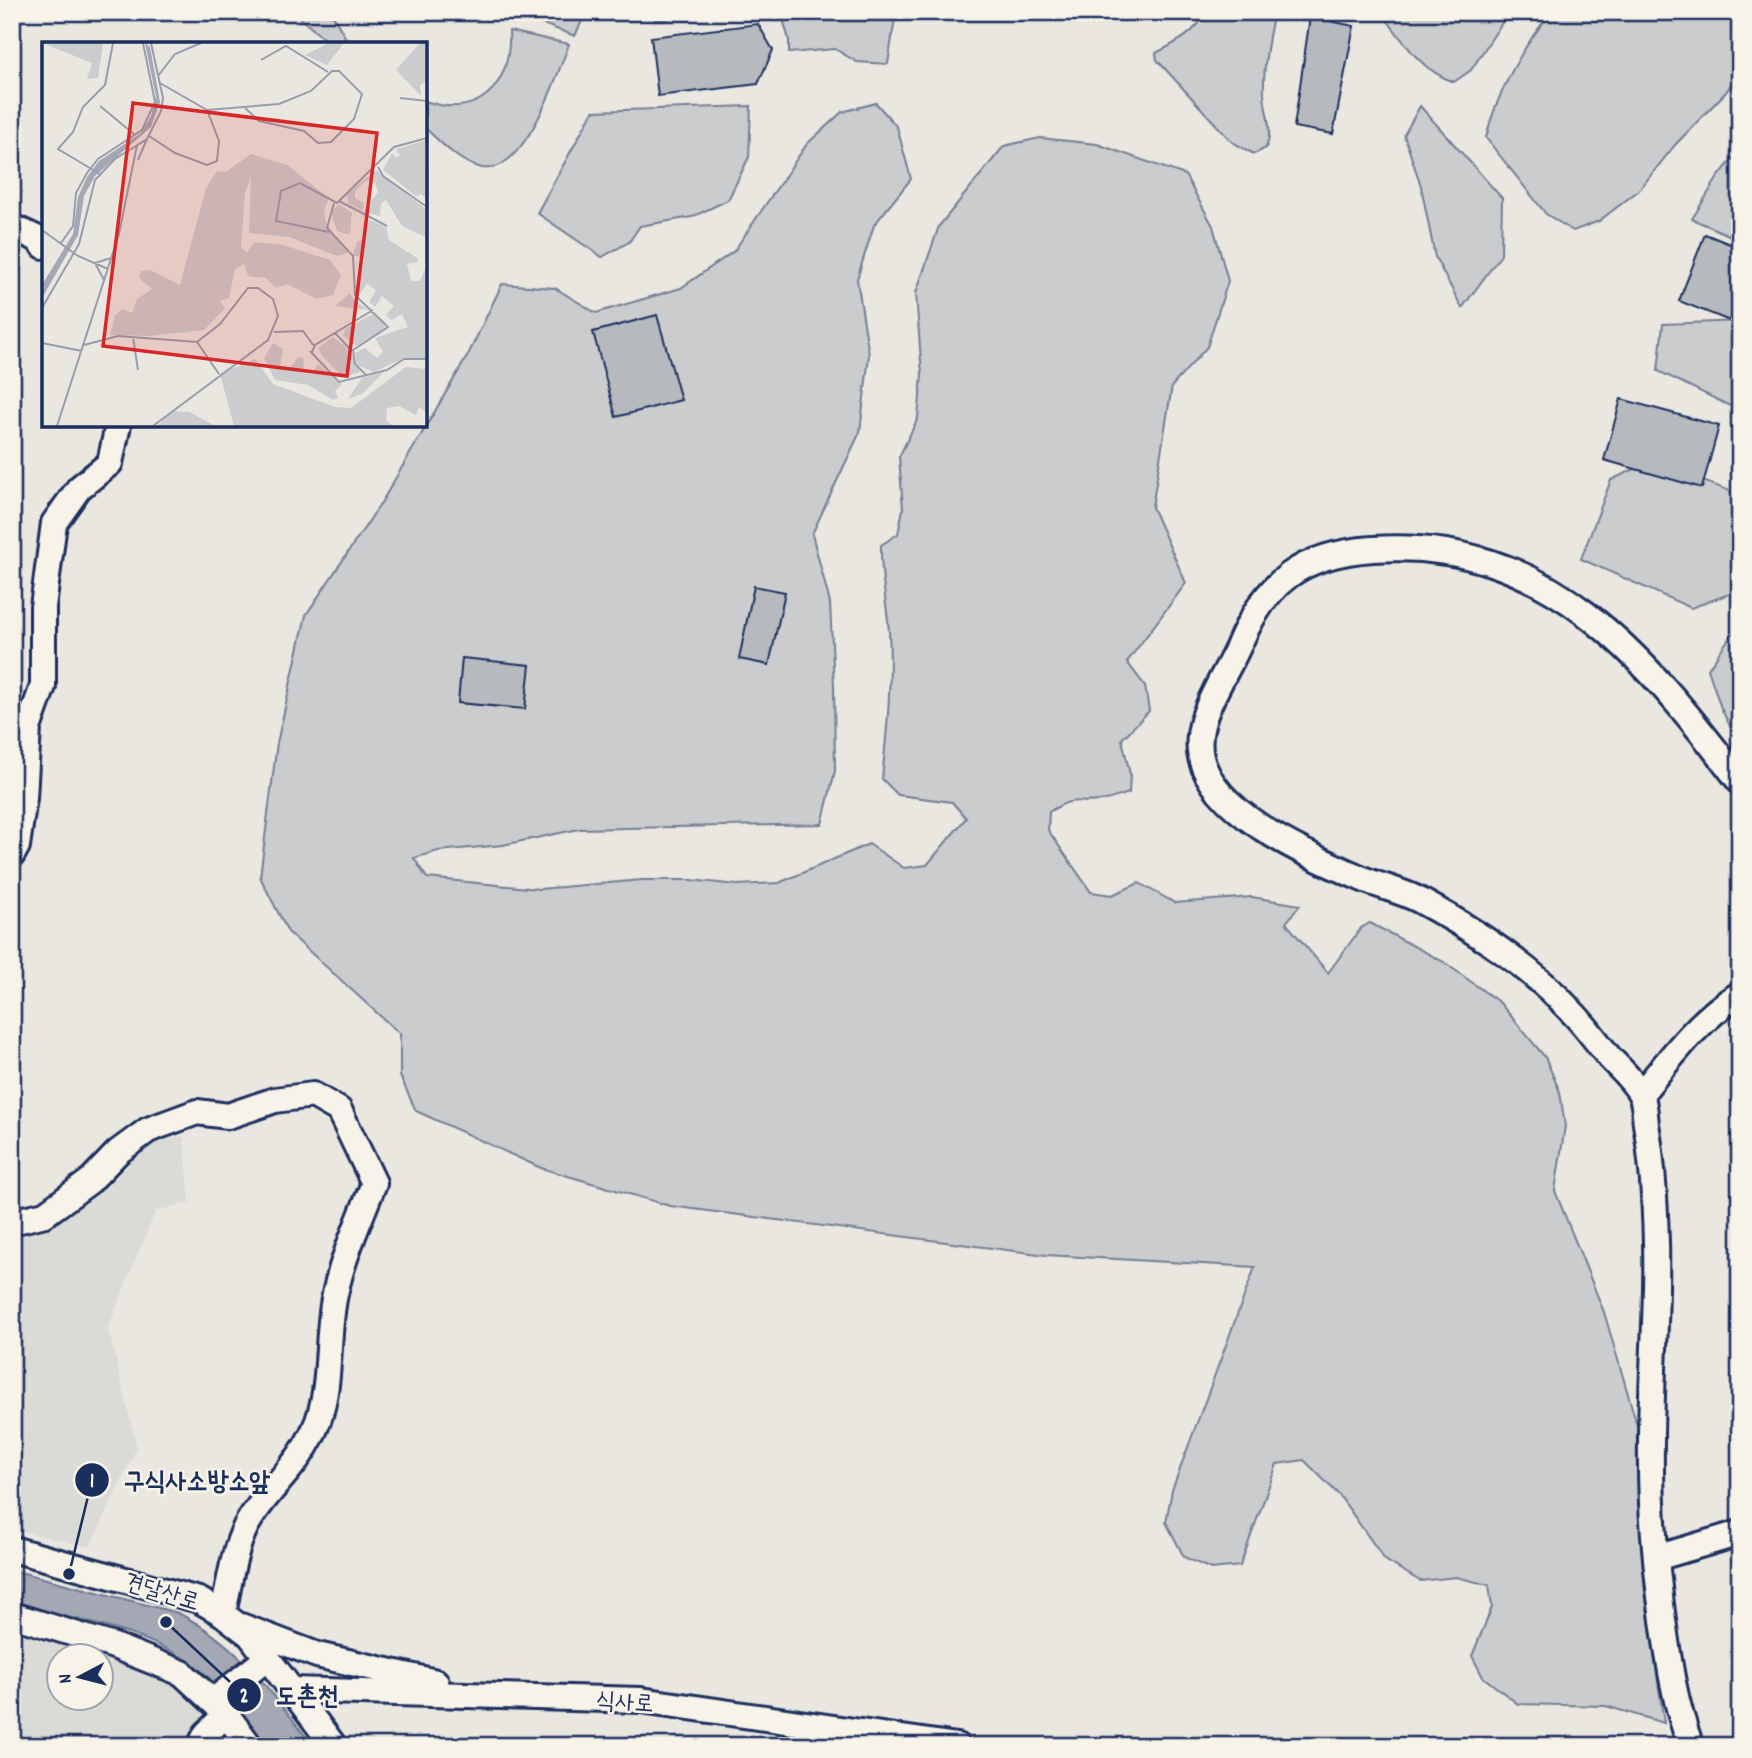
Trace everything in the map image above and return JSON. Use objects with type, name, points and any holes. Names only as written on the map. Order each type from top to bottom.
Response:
[{"type":"street","points":[[12,227],[36,237],[42,244]]},
{"type":"street","points":[[12,855],[17,846],[24,798],[28,728],[43,686],[43,607],[54,523],[79,488],[110,463],[118,427]]},
{"type":"street","points":[[1691,1746],[1680,1720],[1669,1665],[1651,1504],[1657,1275],[1655,1174],[1641,1094],[1570,1009],[1536,977],[1494,947],[1416,898],[1364,879],[1299,848],[1242,814],[1213,784],[1202,764],[1199,738],[1205,713],[1248,619],[1268,593],[1292,571],[1327,557],[1357,550],[1382,548],[1467,554],[1505,566],[1534,581],[1588,616],[1670,693],[1740,782]]},
{"type":"street","points":[[1641,1094],[1684,1042],[1726,1003],[1740,995]]},
{"type":"street","points":[[12,1222],[45,1214],[90,1181],[118,1153],[148,1130],[197,1112],[228,1116],[275,1100],[313,1095],[340,1110],[374,1183],[342,1265],[334,1295],[324,1395],[318,1420],[295,1466],[261,1502],[246,1527],[232,1620],[317,1655],[434,1680],[454,1694]]},
{"type":"street","points":[[1657,1558],[1740,1533]]},
{"type":"street","name":"견달산로","points":[[12,1549],[199,1600],[232,1620],[334,1746]]},
{"type":"street","points":[[12,1615],[114,1646],[182,1673],[220,1704],[250,1746]]},
{"type":"street","points":[[200,1746],[220,1704],[264,1662]]},
{"type":"street","name":"식사로","points":[[291,1690],[641,1700],[957,1746]]},
{"type":"shaded area","points":[[293,12],[331,12],[348,42],[328,42]]},
{"type":"shaded area","points":[[511,12],[586,12],[575,36]]},
{"type":"shaded area","points":[[649,12],[702,12],[657,21]]},
{"type":"shaded area","points":[[781,12],[896,12],[888,64],[857,62],[835,49],[789,53],[789,40]]},
{"type":"shaded area","points":[[1206,12],[1274,12],[1264,74],[1269,134],[1266,148],[1254,154],[1232,142],[1157,60],[1156,53],[1191,32]]},
{"type":"shaded area","points":[[1381,12],[1509,12],[1471,70],[1454,82],[1421,62]]},
{"type":"shaded area","points":[[1552,12],[1740,12],[1740,72],[1726,92],[1675,145],[1639,190],[1599,221],[1573,231],[1546,214],[1486,138],[1503,88],[1531,39]]},
{"type":"shaded area","points":[[509,31],[569,44],[548,99],[525,140],[512,156],[498,166],[482,168],[458,157],[427,130],[427,102],[445,106],[462,106],[477,101],[489,93],[498,81],[509,50]]},
{"type":"shaded area","points":[[876,103],[897,127],[911,179],[874,225],[857,279],[869,355],[860,432],[812,534],[830,603],[834,686],[835,771],[822,824],[579,829],[503,845],[438,851],[414,858],[427,878],[539,889],[642,880],[691,880],[737,885],[779,883],[869,844],[904,868],[927,865],[966,818],[952,802],[898,795],[882,779],[890,669],[881,545],[898,534],[903,509],[899,457],[918,418],[922,375],[916,293],[939,226],[1004,146],[1040,138],[1097,144],[1185,175],[1213,226],[1228,281],[1207,347],[1172,386],[1152,507],[1186,583],[1127,662],[1145,686],[1149,711],[1122,739],[1130,774],[1129,793],[1092,802],[1075,801],[1064,804],[1049,812],[1048,830],[1091,892],[1112,895],[1139,883],[1175,903],[1252,897],[1300,905],[1286,923],[1328,973],[1361,928],[1370,923],[1444,962],[1500,1003],[1545,1057],[1560,1092],[1565,1126],[1555,1191],[1604,1312],[1641,1439],[1644,1585],[1664,1723],[1606,1706],[1518,1704],[1483,1677],[1472,1656],[1492,1607],[1489,1585],[1456,1577],[1420,1581],[1385,1560],[1339,1495],[1304,1460],[1277,1464],[1240,1566],[1211,1569],[1184,1557],[1166,1522],[1172,1490],[1255,1267],[1046,1255],[670,1206],[541,1168],[416,1111],[400,1076],[400,1034],[288,932],[260,877],[277,743],[306,615],[381,503],[427,427],[468,355],[502,284],[555,288],[596,313],[681,288],[734,251],[807,144],[842,112]]},
{"type":"shaded area","points":[[751,106],[749,157],[728,200],[692,217],[640,226],[629,242],[602,257],[537,213],[593,111]]},
{"type":"shaded area","points":[[1420,106],[1502,198],[1501,255],[1462,308],[1435,257],[1421,186],[1404,135]]},
{"type":"shaded area","points":[[1740,150],[1740,240],[1692,219],[1718,177]]},
{"type":"shaded area","points":[[1740,321],[1740,411],[1658,371],[1663,324]]},
{"type":"shaded area","points":[[1740,453],[1740,590],[1691,608],[1581,559],[1611,480],[1650,462],[1733,492]]},
{"type":"shaded area","points":[[1740,630],[1740,746],[1721,708],[1708,669],[1732,634]]},
{"type":"shaded area","points":[[184,1136],[190,1202],[155,1212],[108,1328],[137,1447],[90,1547],[12,1529],[12,1239],[40,1231],[99,1195],[149,1144]]},
{"type":"shaded area","points":[[12,1570],[178,1613],[199,1625],[219,1639],[253,1671],[313,1746],[263,1746],[236,1709],[206,1675],[164,1648],[114,1629],[12,1603]]},
{"type":"shaded area","points":[[12,1628],[66,1642],[46,1642],[46,1712],[116,1712],[116,1659],[183,1681],[237,1746],[12,1746]]},
{"type":"building","points":[[1310,17],[1354,26],[1333,134],[1294,127]]},
{"type":"building","points":[[758,24],[773,50],[758,84],[658,96],[651,37]]},
{"type":"building","points":[[1705,234],[1740,248],[1740,325],[1679,301]]},
{"type":"building","points":[[657,315],[681,400],[616,417],[593,332]]},
{"type":"building","points":[[1621,399],[1719,426],[1702,488],[1604,460]]},
{"type":"building","points":[[754,586],[785,592],[769,665],[739,659]]},
{"type":"building","points":[[462,658],[530,665],[525,709],[458,703]]},
{"type":"place","name":"구식사소방소앞","points":[[69,1574]]},
{"type":"place","name":"도촌천","points":[[166,1622]]}]
